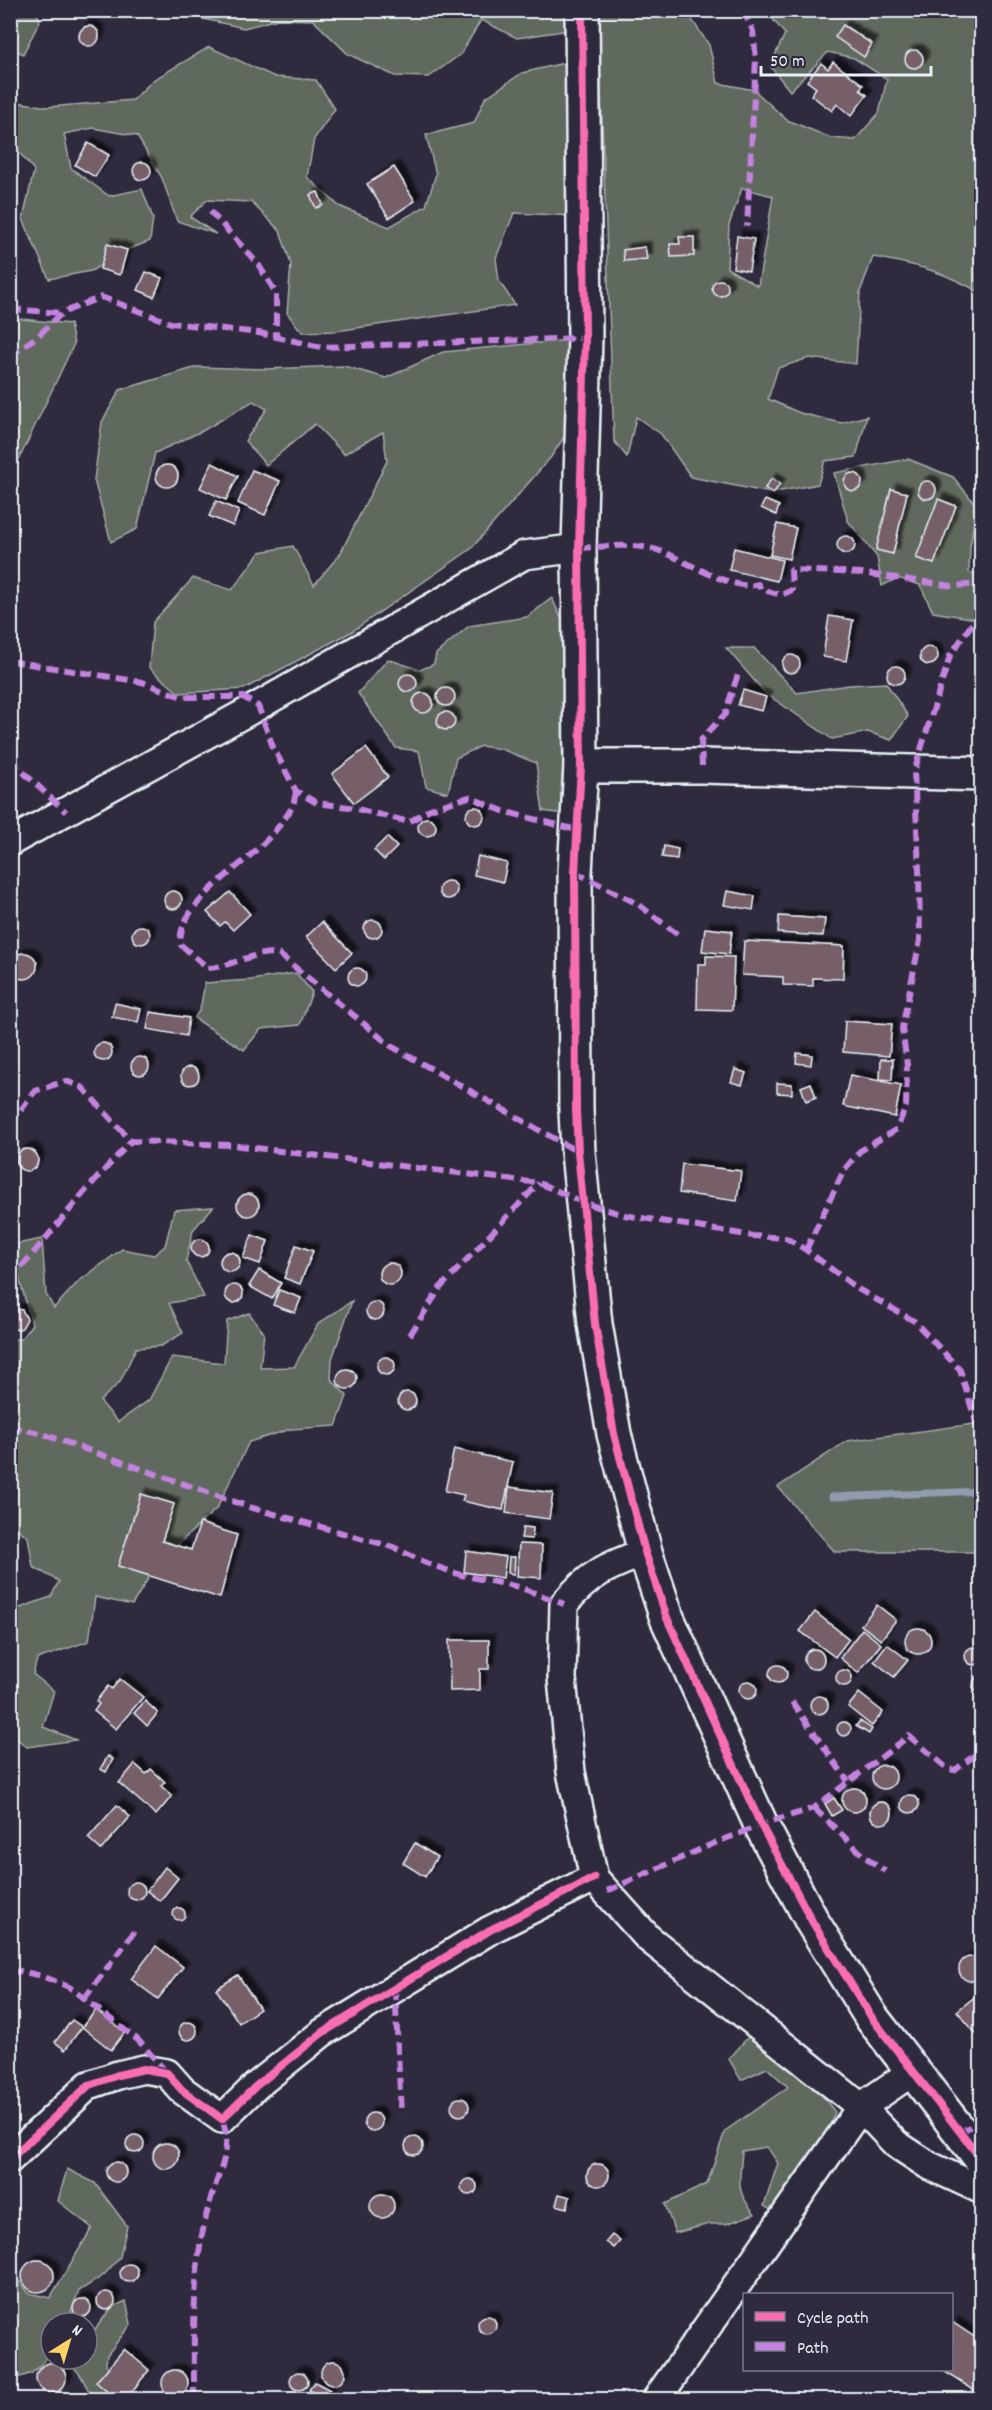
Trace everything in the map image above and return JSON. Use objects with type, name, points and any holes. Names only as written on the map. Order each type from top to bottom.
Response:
[{"type":"street","points":[[582,10],[585,338],[579,548],[581,766],[575,872],[578,1152],[595,1324],[614,1434],[645,1552],[667,1618],[761,1825],[813,1923],[872,2018],[981,2160]]},
{"type":"street","points":[[10,842],[258,706],[524,555],[579,548]]},
{"type":"street","points":[[581,766],[702,766],[981,774]]},
{"type":"street","points":[[645,1552],[597,1572],[564,1604],[562,1678],[571,1772],[594,1878],[648,1938],[861,2107],[896,2144],[928,2165],[981,2190]]},
{"type":"street","points":[[10,2159],[89,2085],[118,2074],[144,2069],[167,2073],[182,2090],[222,2119],[256,2086],[322,2033],[490,1930],[594,1878]]},
{"type":"street","points":[[656,2400],[861,2107],[912,2072]]},
{"type":"shaded area","points":[[11,10],[36,11],[40,21],[23,54],[11,47]]},
{"type":"shaded area","points":[[979,10],[981,13],[981,293],[954,279],[929,270],[873,257],[860,292],[856,364],[809,358],[778,368],[768,399],[800,413],[841,423],[867,416],[856,457],[825,461],[818,484],[771,493],[691,477],[661,434],[636,417],[627,457],[614,441],[598,11],[686,11],[709,45],[718,83],[754,90],[787,120],[831,138],[855,140],[879,113],[887,79],[854,58],[828,52],[790,91],[770,66],[785,34],[766,11]],"holes":[[[742,188],[773,196],[758,286],[727,268],[729,225]]]},
{"type":"shaded area","points":[[187,11],[568,11],[569,30],[517,38],[481,20],[461,54],[429,77],[395,76],[348,54],[313,20],[278,19],[244,28],[199,18]]},
{"type":"shaded area","points":[[209,47],[275,77],[316,80],[335,109],[314,139],[307,177],[339,206],[389,227],[426,206],[436,174],[426,135],[474,123],[485,98],[522,73],[568,62],[575,216],[514,213],[496,258],[499,281],[515,305],[336,331],[302,332],[287,313],[291,264],[280,231],[251,202],[207,200],[190,217],[216,234],[177,221],[162,178],[137,136],[93,128],[64,134],[71,168],[109,196],[142,189],[153,218],[150,241],[127,250],[91,271],[49,279],[23,219],[34,170],[11,143],[10,101],[48,107],[133,100],[153,80]]},
{"type":"shaded area","points":[[11,318],[70,324],[74,344],[11,476]]},
{"type":"shaded area","points":[[579,339],[572,425],[551,457],[471,549],[351,632],[244,689],[179,693],[149,668],[153,622],[193,578],[232,590],[260,552],[293,546],[314,585],[340,554],[387,461],[383,432],[344,454],[315,424],[266,465],[245,441],[267,409],[253,401],[204,430],[155,453],[137,529],[111,542],[94,480],[102,422],[120,390],[197,367],[265,369],[344,366],[386,378],[443,352]]},
{"type":"shaded area","points":[[908,459],[953,477],[977,506],[970,546],[969,572],[981,576],[981,609],[976,619],[933,612],[920,585],[898,578],[882,586],[877,557],[848,521],[834,473]]},
{"type":"shaded area","points":[[552,598],[573,644],[576,816],[543,811],[536,763],[501,749],[481,746],[456,758],[448,793],[426,787],[419,751],[396,748],[358,693],[388,659],[420,670],[434,664],[436,654],[469,626],[527,617]]},
{"type":"shaded area","points":[[726,648],[754,648],[797,693],[849,685],[886,683],[908,716],[891,740],[868,732],[832,739],[765,693]]},
{"type":"shaded area","points":[[296,973],[312,992],[300,1025],[261,1029],[244,1050],[194,1018],[200,1010],[205,983],[251,980]]},
{"type":"shaded area","points":[[213,1207],[193,1230],[186,1261],[204,1297],[169,1303],[183,1333],[161,1346],[136,1348],[120,1382],[100,1401],[118,1422],[149,1400],[172,1357],[224,1363],[227,1321],[249,1313],[264,1333],[260,1368],[294,1367],[318,1324],[352,1301],[332,1359],[331,1379],[347,1396],[336,1426],[291,1429],[249,1442],[217,1508],[157,1564],[132,1605],[95,1597],[89,1641],[37,1659],[33,1674],[54,1691],[43,1727],[76,1740],[27,1747],[11,1734],[11,1614],[17,1609],[51,1597],[59,1581],[33,1567],[28,1537],[11,1524],[10,1339],[21,1339],[32,1324],[18,1274],[11,1274],[11,1245],[42,1239],[46,1294],[54,1308],[78,1282],[122,1249],[154,1255],[165,1246],[174,1210]]},
{"type":"shaded area","points":[[981,1423],[981,1552],[835,1552],[778,1487],[847,1441]]},
{"type":"shaded area","points":[[749,2036],[808,2077],[835,2112],[820,2150],[778,2214],[764,2206],[778,2163],[767,2147],[742,2151],[741,2192],[755,2214],[726,2224],[709,2224],[675,2233],[665,2204],[707,2184],[725,2131],[788,2087],[767,2068],[741,2080],[729,2059]]},
{"type":"shaded area","points":[[67,2169],[95,2183],[127,2226],[120,2257],[104,2275],[79,2291],[71,2311],[39,2311],[39,2366],[32,2373],[11,2380],[11,2272],[29,2293],[50,2298],[92,2228],[58,2201]]},
{"type":"shaded area","points":[[126,2301],[131,2324],[107,2355],[106,2364],[122,2392],[114,2399],[105,2399],[90,2394],[77,2371],[99,2371],[99,2324],[112,2307]]},
{"type":"building","points":[[843,25],[872,44],[864,57],[835,37]]},
{"type":"building","points":[[89,26],[96,29],[99,36],[96,43],[89,46],[82,43],[79,36],[82,29]]},
{"type":"building","points":[[910,50],[918,50],[923,55],[921,66],[910,68],[905,63],[905,55]]},
{"type":"building","points":[[833,62],[863,85],[860,90],[867,95],[851,116],[837,104],[832,111],[811,95],[816,88],[807,81],[821,63],[828,69]]},
{"type":"building","points":[[88,143],[109,155],[95,177],[75,165]]},
{"type":"building","points":[[138,162],[146,162],[151,167],[149,178],[138,180],[133,175],[133,167]]},
{"type":"building","points":[[394,167],[415,201],[389,218],[367,184]]},
{"type":"building","points":[[318,192],[323,205],[316,208],[310,195]]},
{"type":"building","points":[[737,236],[754,239],[749,271],[733,268]]},
{"type":"building","points":[[679,237],[694,237],[694,256],[671,257],[670,244],[680,244]]},
{"type":"building","points":[[107,244],[127,250],[120,275],[100,269]]},
{"type":"building","points":[[645,247],[647,259],[624,261],[623,250]]},
{"type":"building","points":[[146,272],[162,278],[154,297],[138,290]]},
{"type":"building","points":[[717,280],[723,280],[728,288],[726,294],[717,296],[712,291],[712,285]]},
{"type":"building","points":[[212,463],[238,476],[226,500],[200,488]]},
{"type":"building","points":[[163,465],[171,465],[178,472],[178,480],[171,487],[163,487],[156,480],[156,472]]},
{"type":"building","points":[[252,470],[280,481],[265,515],[238,503]]},
{"type":"building","points":[[849,473],[857,473],[862,478],[860,489],[849,491],[844,486],[844,478]]},
{"type":"building","points":[[772,478],[780,484],[773,494],[765,488]]},
{"type":"building","points":[[923,481],[931,481],[936,486],[934,497],[923,499],[918,494],[918,486]]},
{"type":"building","points":[[891,489],[907,493],[893,554],[876,550]]},
{"type":"building","points":[[938,499],[956,506],[934,564],[916,558]]},
{"type":"building","points":[[765,500],[779,506],[776,515],[761,508]]},
{"type":"building","points":[[216,501],[239,511],[233,526],[209,516]]},
{"type":"building","points":[[777,524],[796,528],[789,559],[770,555]]},
{"type":"building","points":[[842,536],[850,536],[855,541],[853,552],[842,554],[837,549],[837,541]]},
{"type":"building","points":[[734,548],[782,560],[777,581],[729,570]]},
{"type":"building","points":[[829,616],[853,620],[846,661],[823,657]]},
{"type":"building","points":[[925,647],[933,647],[938,652],[936,663],[925,665],[920,660],[920,652]]},
{"type":"building","points":[[787,655],[795,655],[800,660],[798,671],[787,673],[782,668],[782,660]]},
{"type":"building","points":[[892,666],[900,666],[905,671],[903,682],[892,684],[887,679],[887,671]]},
{"type":"building","points":[[408,674],[414,677],[417,683],[414,689],[408,692],[402,689],[399,683],[402,677]]},
{"type":"building","points":[[442,688],[450,688],[455,693],[453,704],[442,706],[437,701],[437,693]]},
{"type":"building","points":[[743,690],[766,697],[762,711],[738,705]]},
{"type":"building","points":[[423,693],[430,696],[433,703],[430,710],[423,713],[416,710],[413,703],[416,696]]},
{"type":"building","points":[[442,712],[450,712],[455,717],[453,728],[442,730],[437,725],[437,717]]},
{"type":"building","points":[[366,748],[388,777],[354,803],[332,774]]},
{"type":"building","points":[[471,807],[479,807],[484,812],[482,823],[471,825],[466,820],[466,812]]},
{"type":"building","points":[[423,818],[431,818],[436,823],[434,834],[423,836],[418,831],[418,823]]},
{"type":"building","points":[[387,837],[397,847],[384,860],[374,850]]},
{"type":"building","points":[[664,846],[678,849],[677,859],[662,857]]},
{"type":"building","points":[[478,856],[507,863],[503,882],[474,875]]},
{"type":"building","points":[[444,881],[452,881],[457,886],[455,897],[444,899],[439,894],[439,886]]},
{"type":"building","points":[[169,891],[177,891],[182,896],[180,907],[169,909],[164,904],[164,896]]},
{"type":"building","points":[[727,891],[755,896],[753,910],[724,905]]},
{"type":"building","points":[[230,892],[250,914],[233,930],[225,922],[220,926],[207,912]]},
{"type":"building","points":[[779,916],[825,919],[823,936],[778,933]]},
{"type":"building","points":[[373,920],[379,923],[382,929],[379,935],[373,938],[367,935],[364,929],[367,923]]},
{"type":"building","points":[[322,922],[352,953],[336,968],[306,937]]},
{"type":"building","points":[[137,926],[145,926],[150,931],[148,942],[137,944],[132,939],[132,931]]},
{"type":"building","points":[[705,928],[732,931],[729,954],[702,951]]},
{"type":"building","points":[[976,938],[982,939],[982,993],[972,992]]},
{"type":"building","points":[[744,941],[844,946],[843,979],[813,978],[813,986],[783,985],[783,977],[742,975]]},
{"type":"building","points":[[24,953],[33,957],[37,966],[33,975],[24,979],[15,975],[11,966],[15,957]]},
{"type":"building","points":[[706,956],[734,957],[732,1010],[697,1009],[698,964],[706,964]]},
{"type":"building","points":[[353,968],[361,968],[366,973],[364,984],[353,986],[348,981],[348,973]]},
{"type":"building","points":[[115,1003],[141,1009],[138,1022],[112,1017]]},
{"type":"building","points":[[150,1012],[189,1018],[186,1036],[147,1029]]},
{"type":"building","points":[[845,1021],[892,1024],[889,1056],[843,1052]]},
{"type":"building","points":[[99,1043],[107,1043],[112,1048],[110,1059],[99,1061],[94,1056],[94,1048]]},
{"type":"building","points":[[797,1053],[812,1055],[811,1065],[796,1063]]},
{"type":"building","points":[[136,1057],[144,1057],[149,1062],[147,1073],[136,1075],[131,1070],[131,1062]]},
{"type":"building","points":[[881,1059],[893,1059],[892,1080],[880,1079]]},
{"type":"building","points":[[186,1067],[194,1067],[199,1072],[197,1083],[186,1085],[181,1080],[181,1072]]},
{"type":"building","points":[[735,1069],[746,1073],[742,1085],[731,1082]]},
{"type":"building","points":[[850,1075],[901,1085],[895,1117],[843,1106]]},
{"type":"building","points":[[777,1083],[792,1084],[792,1094],[777,1093]]},
{"type":"building","points":[[811,1083],[816,1097],[806,1101],[801,1087]]},
{"type":"building","points":[[27,1149],[35,1152],[38,1160],[35,1168],[27,1171],[19,1168],[16,1160],[19,1152]]},
{"type":"building","points":[[682,1164],[741,1171],[737,1201],[679,1193]]},
{"type":"building","points":[[248,1194],[256,1197],[259,1205],[256,1213],[248,1216],[240,1213],[237,1205],[240,1197]]},
{"type":"building","points":[[252,1235],[268,1241],[260,1264],[243,1258]]},
{"type":"building","points":[[200,1239],[206,1242],[209,1248],[206,1254],[200,1257],[194,1254],[191,1248],[194,1242]]},
{"type":"building","points":[[296,1245],[313,1251],[300,1284],[284,1278]]},
{"type":"building","points":[[230,1252],[237,1255],[240,1262],[237,1269],[230,1272],[223,1269],[220,1262],[223,1255]]},
{"type":"building","points":[[386,1263],[394,1263],[401,1270],[401,1278],[394,1285],[386,1285],[379,1278],[379,1270]]},
{"type":"building","points":[[259,1270],[281,1283],[272,1299],[249,1286]]},
{"type":"building","points":[[230,1285],[238,1285],[243,1290],[241,1301],[230,1303],[225,1298],[225,1290]]},
{"type":"building","points":[[279,1290],[301,1298],[295,1313],[273,1305]]},
{"type":"building","points":[[371,1302],[379,1302],[384,1307],[382,1318],[371,1320],[366,1315],[366,1307]]},
{"type":"building","points":[[22,1310],[27,1319],[22,1328],[17,1330],[10,1327],[10,1311]]},
{"type":"building","points":[[382,1357],[390,1357],[395,1362],[393,1373],[382,1375],[377,1370],[377,1362]]},
{"type":"building","points":[[347,1369],[354,1372],[357,1379],[354,1386],[347,1389],[340,1386],[337,1379],[340,1372]]},
{"type":"building","points":[[403,1392],[411,1392],[416,1397],[414,1408],[403,1410],[398,1405],[398,1397]]},
{"type":"building","points":[[454,1449],[513,1462],[503,1510],[462,1501],[464,1495],[445,1491]]},
{"type":"building","points":[[509,1487],[553,1493],[549,1519],[506,1513]]},
{"type":"building","points":[[141,1494],[174,1504],[162,1541],[191,1550],[200,1523],[237,1535],[220,1598],[118,1566]]},
{"type":"building","points":[[523,1527],[533,1528],[532,1539],[521,1538]]},
{"type":"building","points":[[519,1544],[542,1545],[541,1578],[517,1576]]},
{"type":"building","points":[[466,1551],[506,1557],[503,1578],[464,1572]]},
{"type":"building","points":[[509,1557],[515,1557],[514,1574],[508,1573]]},
{"type":"building","points":[[877,1605],[896,1620],[881,1640],[861,1625]]},
{"type":"building","points":[[815,1612],[849,1639],[835,1657],[800,1631]]},
{"type":"building","points":[[918,1628],[927,1632],[931,1641],[927,1650],[918,1654],[909,1650],[905,1641],[909,1632]]},
{"type":"building","points":[[862,1629],[881,1644],[858,1673],[840,1658]]},
{"type":"building","points":[[449,1640],[489,1640],[489,1669],[480,1669],[480,1690],[450,1691]]},
{"type":"building","points":[[887,1644],[908,1660],[894,1677],[874,1661]]},
{"type":"building","points":[[974,1647],[980,1650],[983,1656],[980,1662],[974,1665],[968,1662],[965,1656],[968,1650]]},
{"type":"building","points":[[814,1649],[821,1652],[824,1659],[821,1666],[814,1669],[807,1666],[804,1659],[807,1652]]},
{"type":"building","points":[[774,1665],[782,1665],[787,1670],[785,1681],[774,1683],[769,1678],[769,1670]]},
{"type":"building","points":[[844,1670],[852,1678],[844,1686],[836,1678]]},
{"type":"building","points":[[982,1676],[982,1695],[977,1693],[973,1687],[974,1680]]},
{"type":"building","points":[[120,1679],[143,1697],[116,1729],[94,1711],[99,1704],[96,1701],[108,1686],[112,1689]]},
{"type":"building","points":[[744,1681],[752,1681],[757,1686],[755,1697],[744,1699],[739,1694],[739,1686]]},
{"type":"building","points":[[859,1693],[883,1712],[872,1726],[848,1707]]},
{"type":"building","points":[[815,1696],[823,1696],[828,1701],[826,1712],[815,1714],[810,1709],[810,1701]]},
{"type":"building","points":[[145,1701],[158,1713],[147,1726],[134,1713]]},
{"type":"building","points":[[860,1721],[872,1729],[869,1734],[856,1726]]},
{"type":"building","points":[[841,1722],[847,1722],[851,1729],[847,1736],[841,1736],[837,1732],[837,1726]]},
{"type":"building","points":[[108,1756],[113,1759],[106,1772],[100,1769]]},
{"type":"building","points":[[135,1764],[146,1774],[151,1769],[165,1782],[161,1786],[172,1796],[156,1815],[119,1783]]},
{"type":"building","points":[[884,1765],[889,1766],[895,1772],[895,1782],[889,1788],[884,1789],[879,1788],[873,1782],[872,1777],[873,1772],[879,1766]]},
{"type":"building","points":[[854,1788],[863,1791],[866,1800],[863,1809],[854,1812],[845,1809],[842,1800],[845,1791]]},
{"type":"building","points":[[906,1795],[914,1795],[919,1800],[917,1811],[906,1813],[901,1808],[901,1800]]},
{"type":"building","points":[[834,1798],[842,1810],[832,1816],[825,1804]]},
{"type":"building","points":[[881,1802],[889,1805],[892,1813],[889,1821],[881,1824],[873,1821],[870,1813],[873,1805]]},
{"type":"building","points":[[117,1805],[130,1817],[101,1850],[88,1838]]},
{"type":"building","points":[[415,1843],[437,1857],[425,1877],[403,1863]]},
{"type":"building","points":[[165,1867],[178,1878],[160,1901],[147,1891]]},
{"type":"building","points":[[132,1882],[140,1882],[145,1887],[143,1898],[132,1900],[127,1895],[127,1887]]},
{"type":"building","points":[[181,1908],[185,1914],[181,1920],[177,1920],[173,1912]]},
{"type":"building","points":[[156,1946],[183,1967],[158,1999],[131,1979]]},
{"type":"building","points":[[971,1957],[979,1961],[983,1969],[979,1977],[971,1981],[963,1977],[959,1969],[963,1961]]},
{"type":"building","points":[[238,1975],[260,2009],[239,2023],[216,1989]]},
{"type":"building","points":[[982,1991],[982,2041],[957,2011]]},
{"type":"building","points":[[96,2010],[125,2032],[111,2050],[82,2027]]},
{"type":"building","points":[[72,2020],[82,2027],[65,2050],[55,2042]]},
{"type":"building","points":[[184,2022],[192,2022],[197,2027],[195,2038],[184,2040],[179,2035],[179,2027]]},
{"type":"building","points":[[456,2098],[464,2098],[469,2103],[467,2114],[456,2116],[451,2111],[451,2103]]},
{"type":"building","points":[[369,2113],[377,2113],[382,2118],[380,2129],[369,2131],[364,2126],[364,2118]]},
{"type":"building","points":[[131,2135],[139,2135],[144,2140],[142,2151],[131,2153],[126,2148],[126,2140]]},
{"type":"building","points":[[410,2137],[418,2137],[423,2142],[421,2153],[410,2155],[405,2150],[405,2142]]},
{"type":"building","points":[[166,2143],[175,2147],[179,2156],[175,2165],[166,2169],[157,2165],[153,2156],[157,2147]]},
{"type":"building","points":[[116,2162],[123,2165],[126,2172],[123,2179],[116,2182],[109,2179],[106,2172],[109,2165]]},
{"type":"building","points":[[598,2164],[606,2167],[609,2175],[606,2183],[598,2186],[590,2183],[587,2175],[590,2167]]},
{"type":"building","points":[[469,2179],[475,2181],[477,2187],[475,2193],[469,2195],[463,2193],[461,2187],[463,2181]]},
{"type":"building","points":[[382,2194],[390,2198],[394,2206],[390,2214],[382,2218],[374,2214],[370,2206],[374,2198]]},
{"type":"building","points":[[559,2194],[570,2197],[567,2208],[556,2205]]},
{"type":"building","points":[[612,2235],[620,2241],[614,2248],[606,2242]]},
{"type":"building","points":[[38,2260],[49,2265],[54,2276],[49,2287],[38,2292],[27,2287],[22,2276],[27,2265]]},
{"type":"building","points":[[125,2264],[133,2264],[138,2269],[136,2280],[125,2282],[120,2277],[120,2269]]},
{"type":"building","points":[[106,2292],[112,2295],[115,2301],[112,2307],[106,2310],[100,2307],[97,2301],[100,2295]]},
{"type":"building","points":[[78,2299],[86,2299],[91,2304],[91,2311],[73,2311],[73,2304]]},
{"type":"building","points":[[483,2316],[491,2316],[496,2321],[494,2332],[483,2334],[478,2329],[478,2321]]},
{"type":"building","points":[[953,2323],[976,2338],[982,2330],[980,2394],[944,2371],[953,2371]]},
{"type":"building","points":[[124,2349],[149,2370],[125,2400],[117,2400],[96,2382]]},
{"type":"building","points":[[333,2361],[342,2364],[345,2373],[342,2382],[333,2385],[324,2382],[321,2373],[324,2364]]},
{"type":"building","points":[[39,2369],[39,2371],[65,2372],[65,2384],[57,2392],[45,2392],[37,2384]]},
{"type":"building","points":[[175,2370],[184,2374],[188,2383],[184,2392],[175,2396],[166,2392],[162,2383],[166,2374]]},
{"type":"building","points":[[295,2372],[303,2372],[308,2377],[306,2388],[295,2390],[290,2385],[290,2377]]},
{"type":"building","points":[[315,2382],[330,2390],[325,2399],[309,2390]]},
{"type":"waterway","points":[[832,1497],[982,1491]]},
{"type":"marked path","points":[[743,10],[753,31],[756,59],[747,226]]},
{"type":"marked path","points":[[210,211],[258,264],[276,293],[276,337]]},
{"type":"marked path","points":[[10,356],[39,335],[62,313],[101,297],[171,323],[259,333],[321,347],[585,338]]},
{"type":"marked path","points":[[10,309],[62,313]]},
{"type":"marked path","points":[[579,548],[621,546],[653,549],[724,580],[748,586],[758,584],[761,589],[781,595],[792,590],[791,570],[861,573],[953,586],[982,584]]},
{"type":"marked path","points":[[806,1250],[844,1170],[860,1151],[897,1129],[906,1106],[907,1065],[902,1028],[920,940],[914,772],[950,656],[982,609]]},
{"type":"marked path","points":[[10,661],[142,682],[182,697],[243,697],[258,706],[273,747],[296,791],[317,803],[349,807],[409,822],[430,809],[469,797],[503,811],[577,830]]},
{"type":"marked path","points":[[702,766],[701,740],[725,714],[738,674]]},
{"type":"marked path","points":[[10,760],[66,812]]},
{"type":"marked path","points":[[296,791],[291,809],[274,832],[207,893],[196,906],[181,932],[181,945],[208,968],[265,954],[280,955],[391,1046],[578,1152]]},
{"type":"marked path","points":[[575,872],[638,904],[677,934]]},
{"type":"marked path","points":[[10,1125],[35,1091],[66,1081],[82,1087],[131,1141],[231,1145],[539,1183],[582,1202],[624,1215],[753,1236],[786,1238],[858,1289],[914,1321],[960,1370],[982,1442]]},
{"type":"marked path","points":[[10,1281],[87,1189],[131,1141]]},
{"type":"marked path","points":[[410,1335],[440,1288],[539,1183]]},
{"type":"marked path","points":[[10,1427],[40,1433],[249,1507],[393,1547],[426,1563],[461,1575],[519,1587],[564,1604]]},
{"type":"marked path","points":[[792,1702],[848,1781]]},
{"type":"marked path","points":[[607,1891],[717,1842],[814,1808],[909,1736],[948,1769],[955,1770],[982,1750]]},
{"type":"marked path","points":[[814,1808],[864,1856],[885,1871]]},
{"type":"marked path","points":[[84,1999],[137,1928]]},
{"type":"marked path","points":[[10,1973],[20,1971],[42,1976],[69,1987],[138,2040],[167,2073]]},
{"type":"marked path","points":[[395,1988],[401,2114]]},
{"type":"marked path","points":[[194,2400],[194,2323],[197,2273],[205,2223],[226,2149],[222,2119]]},
{"type":"marked path","points":[[960,2133],[982,2119]]},
{"type":"cycle path","points":[[582,10],[585,338],[579,548],[581,766],[575,872],[576,1110],[595,1324],[614,1434],[645,1552],[667,1618],[761,1825],[813,1923],[872,2018],[982,2160]]},
{"type":"cycle path","points":[[10,2159],[89,2085],[144,2069],[167,2073],[182,2090],[222,2119],[256,2086],[322,2033],[490,1930],[594,1878]]}]
